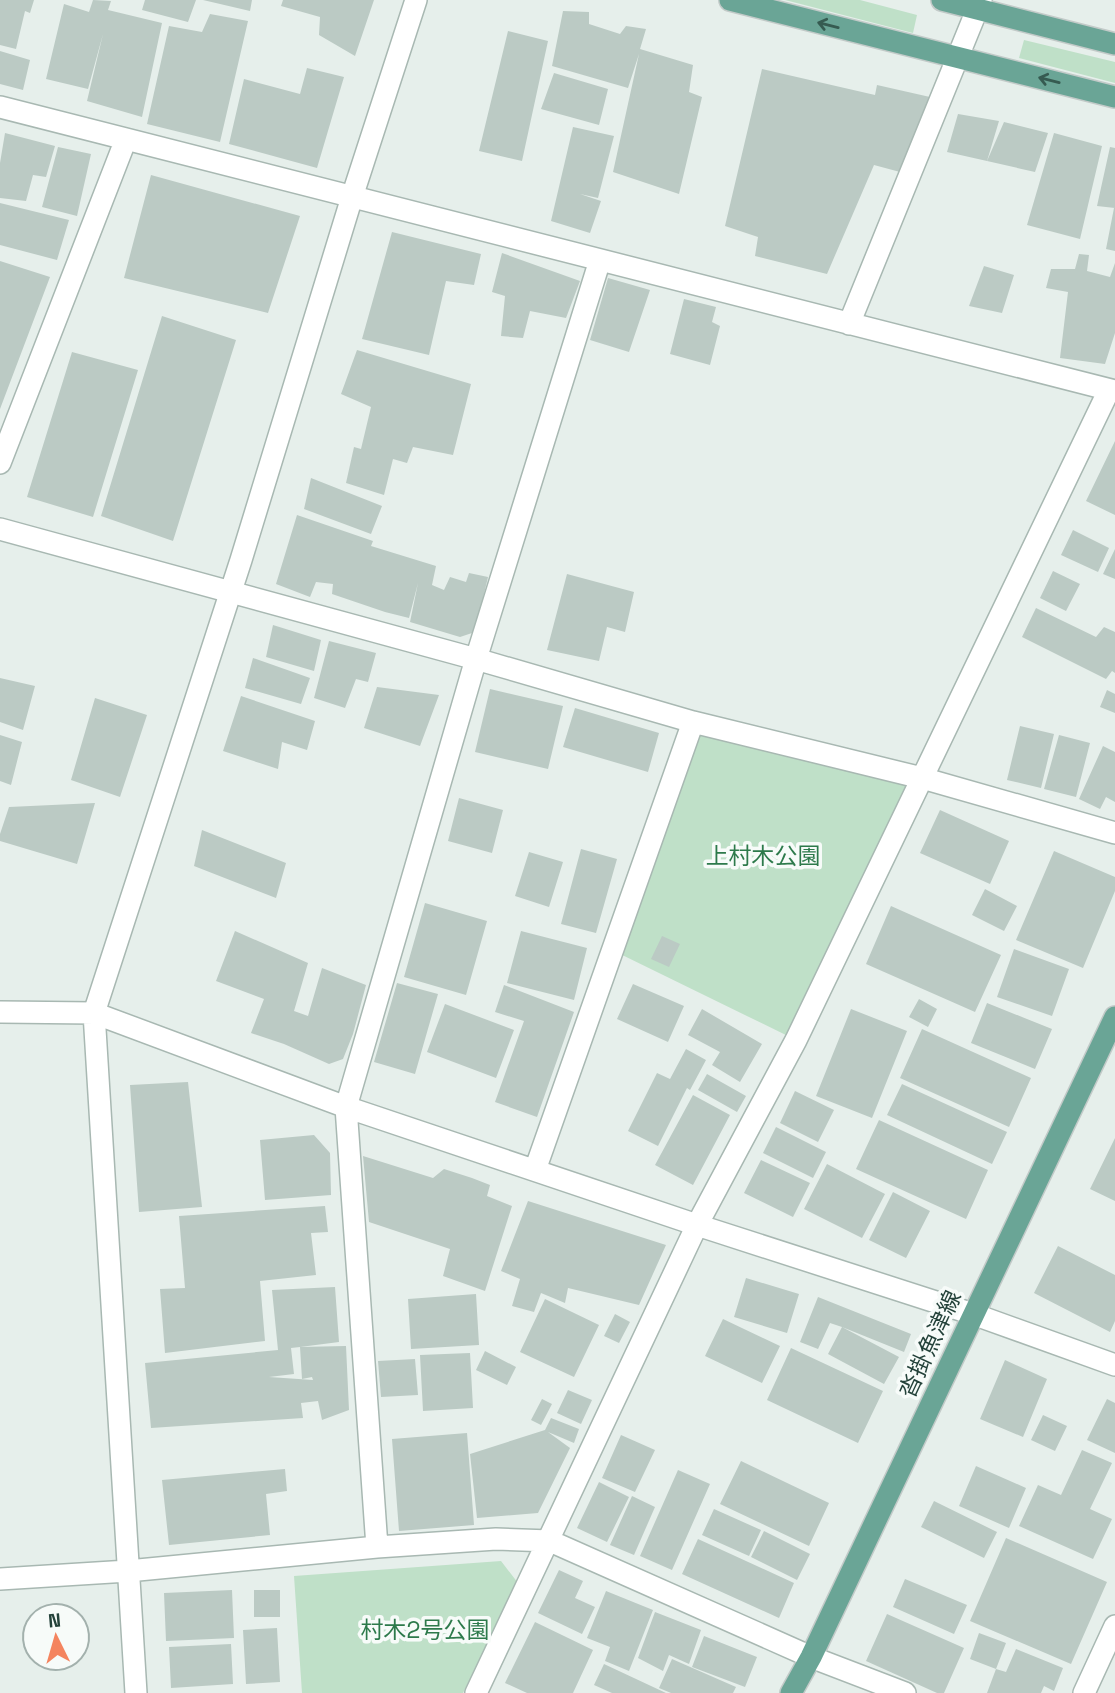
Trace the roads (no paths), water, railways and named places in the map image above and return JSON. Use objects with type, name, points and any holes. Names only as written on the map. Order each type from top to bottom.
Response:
[{"type":"main road","points":[[730,0],[1115,97]]},
{"type":"main road","points":[[942,0],[980,5],[1115,44]]},
{"type":"main road","name":"沓掛魚津線","points":[[791,1693],[811,1657],[1115,1017]]},
{"type":"street","points":[[136,1693],[94,1013],[416,0]]},
{"type":"street","points":[[849,324],[980,5]]},
{"type":"street","points":[[0,107],[1112,391],[796,1040],[697,1225],[477,1693]]},
{"type":"street","points":[[0,463],[126,139]]},
{"type":"street","points":[[377,1547],[345,1107],[475,659],[600,260]]},
{"type":"street","points":[[0,529],[475,659],[693,722],[922,778],[1115,834]]},
{"type":"street","points":[[535,1170],[693,722]]},
{"type":"street","points":[[0,1012],[94,1013],[345,1107],[973,1314],[1115,1365]]},
{"type":"street","points":[[0,1579],[128,1571],[377,1547],[496,1539],[550,1541],[811,1657],[905,1693]]},
{"type":"street","points":[[1084,1693],[1115,1626]]},
{"type":"park label","name":"上村木公園","points":[[763,856]]},
{"type":"park label","name":"村木2号公園","points":[[425,1630]]}]
